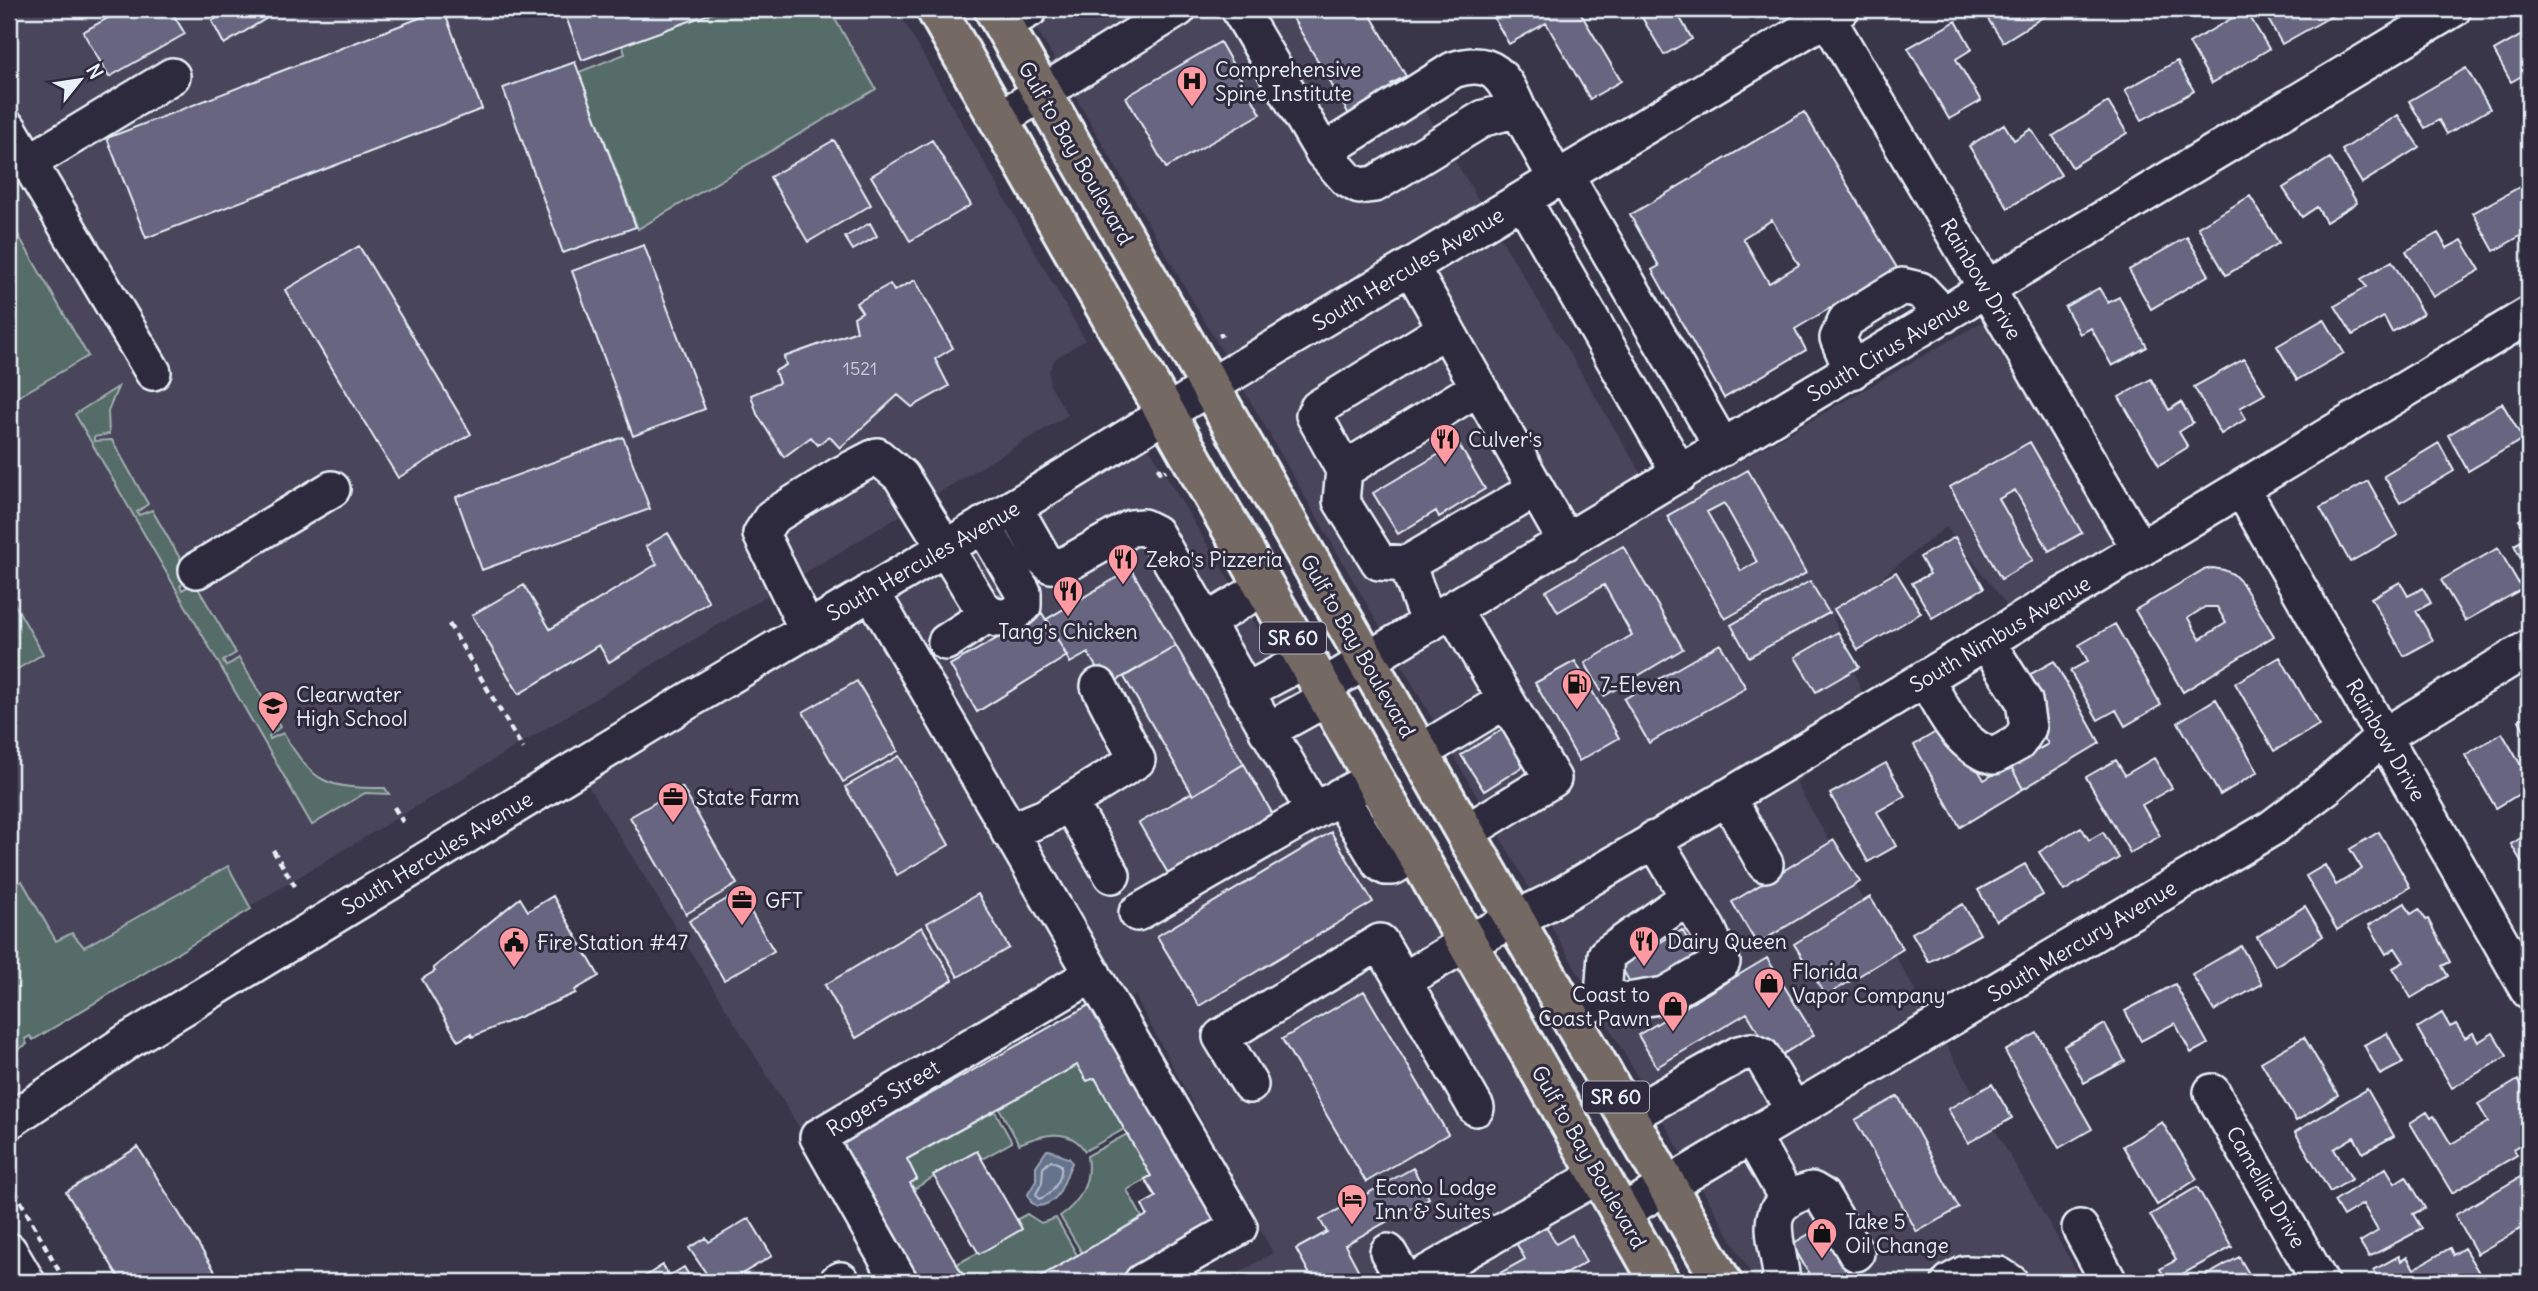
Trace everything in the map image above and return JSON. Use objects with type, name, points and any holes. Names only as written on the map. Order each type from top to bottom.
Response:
[{"type":"main road","name":"Gulf to Bay Boulevard","points":[[936,9],[1318,682],[1342,796],[1415,853],[1621,1213],[1655,1280]]},
{"type":"main road","name":"Gulf to Bay Boulevard","points":[[1009,14],[1042,92],[1722,1282]]},
{"type":"street","points":[[998,120],[1178,9]]},
{"type":"street","points":[[1239,9],[1323,152],[1346,179],[1359,186],[1375,184],[1484,118],[1518,109]]},
{"type":"street","name":"South Cirus Avenue","points":[[1318,682],[1366,661],[1441,617],[2453,9]]},
{"type":"street","name":"Rainbow Drive","points":[[1830,12],[2140,549]]},
{"type":"street","name":"South Hercules Avenue","points":[[9,1121],[128,1041],[807,629],[984,526],[1209,387],[1561,178],[1830,12]]},
{"type":"street","points":[[1323,152],[1453,70],[1465,66],[1488,68],[1498,74],[1561,178],[1592,223],[1723,448]]},
{"type":"street","points":[[28,163],[173,76]]},
{"type":"street","points":[[9,129],[153,372]]},
{"type":"street","points":[[1523,200],[1679,474]]},
{"type":"street","points":[[1550,247],[1592,223]]},
{"type":"street","points":[[1411,267],[1566,542]]},
{"type":"street","points":[[1852,371],[1838,338],[1846,320],[1902,286],[1920,290],[1944,316]]},
{"type":"street","name":"South Nimbus Avenue","points":[[1404,981],[1466,943],[1548,903],[2529,315]]},
{"type":"street","points":[[1446,329],[1318,408],[1314,415],[1344,470],[1340,501],[1379,562],[1407,564],[1536,489]]},
{"type":"street","points":[[1344,470],[1479,387]]},
{"type":"street","points":[[807,629],[761,534],[772,517],[841,475],[877,456],[901,476],[981,606],[997,619],[1012,615],[1023,606],[1023,592],[984,526]]},
{"type":"street","points":[[197,570],[332,489]]},
{"type":"street","name":"Rainbow Drive","points":[[2242,489],[2528,987]]},
{"type":"street","points":[[1014,508],[1043,558],[1051,565],[1063,566],[1131,528],[1143,527],[1154,533],[1267,730],[1342,796],[1137,913]]},
{"type":"street","points":[[1407,564],[1441,617],[1507,700],[1553,779],[1465,832]]},
{"type":"street","points":[[1206,622],[1264,587]]},
{"type":"street","points":[[871,591],[1239,1227],[1142,1282]]},
{"type":"street","points":[[946,642],[990,613]]},
{"type":"street","points":[[1925,679],[1961,737],[1971,747],[1994,756],[2018,743],[2028,729],[2024,701],[1987,642]]},
{"type":"street","name":"South Mercury Avenue","points":[[1621,1213],[2272,828],[2326,787],[2384,736],[2529,649]]},
{"type":"street","points":[[1245,692],[1318,682]]},
{"type":"street","points":[[1267,730],[1318,682]]},
{"type":"street","points":[[1009,832],[1045,817],[1137,760],[1099,686]]},
{"type":"street","points":[[1419,752],[1507,700]]},
{"type":"street","points":[[1727,797],[1765,864]]},
{"type":"street","points":[[1069,802],[1112,875]]},
{"type":"street","points":[[1571,1017],[1603,996],[1627,1002],[1665,995],[1722,962],[1708,930],[1654,839]]},
{"type":"street","points":[[1603,996],[1606,955],[1688,897]]},
{"type":"street","points":[[1250,1086],[1221,1037],[1380,942],[1476,1108]]},
{"type":"street","name":"Rogers Street","points":[[900,1282],[818,1137],[1093,974]]},
{"type":"street","points":[[1627,1117],[1739,1054],[1751,1051],[1762,1056],[1794,1111]]},
{"type":"street","name":"Camellia Drive","points":[[2212,1092],[2320,1282]]},
{"type":"street","points":[[1752,1136],[1788,1200]]},
{"type":"street","points":[[1388,1252],[1402,1276],[1417,1279],[1599,1175]]},
{"type":"street","points":[[1779,1282],[1782,1274],[1774,1216],[1788,1200],[1812,1190],[1822,1196],[1856,1252]]},
{"type":"street","points":[[2080,1228],[2109,1282]]},
{"type":"street","points":[[9,1251],[27,1282]]},
{"type":"street","points":[[1950,1282],[1965,1273],[1999,1275],[2010,1282]]},
{"type":"path","points":[[449,624],[523,749]]},
{"type":"path","points":[[394,807],[403,821]]},
{"type":"path","points":[[273,850],[295,886]]},
{"type":"path","points":[[9,1180],[65,1282]]},
{"type":"shaded area","name":"Clearwater High School","points":[[9,9],[897,9],[1085,340],[1055,359],[1049,371],[1050,385],[1068,415],[9,1051]]},
{"type":"shaded area","points":[[1025,9],[1154,9],[1059,67]]},
{"type":"shaded area","points":[[1200,9],[1364,9],[1484,209],[1228,362],[1071,89]]},
{"type":"shaded area","points":[[1496,230],[1645,480],[1385,636],[1240,383]]},
{"type":"shaded area","points":[[1989,318],[2122,546],[2012,612],[1946,527],[1833,616],[1865,701],[1534,896],[1397,657],[1658,501],[1662,506]]},
{"type":"shaded area","points":[[1145,441],[1511,1048],[1644,1282],[1222,1282],[1273,1253],[1135,996],[1124,1001],[889,595]]},
{"type":"shaded area","points":[[865,609],[1075,971],[807,1140],[584,779]]},
{"type":"shaded area","points":[[1854,737],[1796,783],[1930,1016],[1686,1161],[1546,917]]},
{"type":"shaded area","points":[[1942,1038],[2083,1282],[1756,1282],[1698,1182]]},
{"type":"green space","points":[[715,9],[829,9],[876,89],[638,229],[579,72],[625,54],[622,44]]},
{"type":"green space","points":[[9,219],[88,356],[9,402]]},
{"type":"green space","points":[[118,387],[108,411],[109,434],[94,437],[94,441],[112,440],[148,504],[137,512],[139,515],[152,510],[192,579],[180,586],[182,590],[195,583],[236,653],[223,661],[226,666],[239,658],[280,727],[269,736],[270,739],[283,733],[304,764],[324,780],[349,787],[385,788],[389,794],[365,793],[312,825],[75,414]]},
{"type":"green space","points":[[9,594],[43,654],[9,674]]},
{"type":"green space","points":[[228,866],[251,909],[33,1040],[30,1036],[25,1039],[27,1044],[9,1055],[9,889],[22,881],[56,941],[72,933],[84,947]]},
{"type":"green space","points":[[1077,1065],[1095,1078],[1124,1129],[1085,1151],[1079,1143],[1063,1135],[1045,1136],[1019,1144],[999,1108]]},
{"type":"green space","points":[[995,1111],[1012,1142],[982,1159],[977,1151],[914,1189],[910,1183],[917,1179],[907,1159]]},
{"type":"green space","points":[[1127,1134],[1151,1176],[1127,1190],[1142,1217],[1082,1253],[1060,1216],[1074,1204],[1083,1190],[1087,1174],[1087,1156]]},
{"type":"green space","points":[[1027,1214],[1041,1223],[1056,1218],[1077,1255],[1031,1282],[967,1282],[957,1264],[1021,1230],[1016,1220]]},
{"type":"water","points":[[1047,1150],[1069,1158],[1072,1163],[1057,1196],[1045,1205],[1037,1206],[1031,1202],[1028,1194],[1036,1181],[1036,1166]]},
{"type":"building","points":[[124,9],[170,9],[185,34],[109,77],[83,32]]},
{"type":"building","points":[[218,9],[282,9],[224,44],[212,21],[222,15]]},
{"type":"building","points":[[443,9],[482,109],[146,238],[107,138]]},
{"type":"building","points":[[563,9],[723,9],[582,60]]},
{"type":"building","points":[[1367,9],[1406,76],[1391,84],[1395,92],[1351,118],[1288,10]]},
{"type":"building","points":[[1499,9],[1578,9],[1621,81],[1590,99],[1546,23],[1509,44],[1491,13]]},
{"type":"building","points":[[1637,9],[1675,9],[1692,39],[1664,55]]},
{"type":"building","points":[[1990,9],[2056,9],[2003,42],[1984,13]]},
{"type":"building","points":[[2270,9],[2337,9],[2339,12],[2282,44],[2264,12]]},
{"type":"building","points":[[2246,10],[2269,49],[2212,83],[2189,43]]},
{"type":"building","points":[[1956,21],[1972,49],[1956,59],[1981,101],[1949,119],[1908,48]]},
{"type":"building","points":[[2529,31],[2529,77],[2527,73],[2511,82],[2494,51]]},
{"type":"building","points":[[1220,42],[1261,114],[1166,168],[1126,97]]},
{"type":"building","points":[[2177,61],[2194,91],[2142,120],[2125,90]]},
{"type":"building","points":[[575,62],[636,227],[563,253],[503,88]]},
{"type":"building","points":[[2466,68],[2490,109],[2447,134],[2439,120],[2425,128],[2409,101]]},
{"type":"building","points":[[2108,102],[2127,133],[2072,167],[2053,136]]},
{"type":"building","points":[[1804,112],[1897,268],[1795,329],[1806,350],[1724,398],[1652,270],[1659,266],[1630,215]],"holes":[[[1772,220],[1799,265],[1769,283],[1743,238]]]},
{"type":"building","points":[[2398,115],[2419,147],[2362,183],[2342,150]]},
{"type":"building","points":[[2004,124],[2014,140],[2031,129],[2061,175],[2008,208],[1969,146]]},
{"type":"building","points":[[834,140],[871,205],[808,242],[770,177]]},
{"type":"building","points":[[932,140],[971,205],[910,241],[871,176]]},
{"type":"building","points":[[2330,158],[2357,203],[2326,222],[2317,207],[2302,217],[2283,188]]},
{"type":"building","points":[[2523,185],[2529,195],[2529,231],[2494,251],[2473,213]]},
{"type":"building","points":[[2250,196],[2279,243],[2226,275],[2198,227]]},
{"type":"building","points":[[870,223],[877,236],[853,250],[845,237]]},
{"type":"building","points":[[2438,233],[2447,248],[2462,240],[2480,270],[2433,297],[2406,251]]},
{"type":"building","points":[[2187,237],[2209,275],[2151,309],[2129,270]]},
{"type":"building","points":[[644,245],[705,409],[633,436],[572,271]]},
{"type":"building","points":[[359,246],[471,434],[398,478],[285,290]]},
{"type":"building","points":[[2392,261],[2423,314],[2392,332],[2384,317],[2353,335],[2335,306],[2366,287],[2361,279]]},
{"type":"building","points":[[915,280],[953,348],[935,359],[949,386],[912,407],[898,395],[840,448],[829,436],[818,445],[811,437],[784,457],[757,414],[751,395],[779,383],[775,371],[786,365],[784,357],[857,331],[854,317],[862,312],[856,303],[890,284],[894,291]]},
{"type":"building","points":[[2099,288],[2108,303],[2119,297],[2147,347],[2112,366],[2091,328],[2080,334],[2065,307]]},
{"type":"building","points":[[2324,319],[2344,353],[2297,380],[2277,346]]},
{"type":"building","points":[[2244,359],[2265,394],[2240,408],[2246,419],[2221,434],[2194,387]]},
{"type":"building","points":[[2151,379],[2169,410],[2181,402],[2193,423],[2179,432],[2188,447],[2159,465],[2119,397]]},
{"type":"building","points":[[2502,403],[2523,439],[2468,471],[2448,435]]},
{"type":"building","points":[[623,437],[650,509],[482,570],[456,497]]},
{"type":"building","points":[[2030,442],[2082,533],[2049,551],[2015,490],[1999,499],[2033,560],[2001,579],[1950,487]]},
{"type":"building","name":"Culver's","points":[[1458,443],[1485,489],[1439,517],[1436,511],[1398,534],[1373,493]]},
{"type":"building","points":[[2439,443],[2454,471],[2400,503],[2384,476]]},
{"type":"building","points":[[1748,470],[1806,573],[1725,619],[1667,516]],"holes":[[[1724,503],[1757,562],[1741,571],[1707,512]]]},
{"type":"building","points":[[2368,481],[2398,535],[2350,562],[2320,508]]},
{"type":"building","points":[[2529,514],[2529,537],[2519,520]]},
{"type":"building","points":[[668,533],[709,602],[609,662],[599,645],[519,694],[472,615],[524,585],[550,629],[657,564],[646,546]]},
{"type":"building","points":[[1955,537],[1984,588],[1932,618],[1912,583],[1930,574],[1920,557]]},
{"type":"building","points":[[2529,537],[2529,574],[2514,545]]},
{"type":"building","points":[[1623,546],[1683,649],[1604,696],[1585,663],[1632,635],[1604,585],[1558,612],[1546,591]]},
{"type":"building","points":[[2498,548],[2522,589],[2465,621],[2441,580]]},
{"type":"building","points":[[2213,568],[2233,574],[2242,583],[2274,636],[2183,692],[2135,610],[2203,570]],"holes":[[[2205,607],[2217,607],[2226,623],[2200,639],[2188,618]]]},
{"type":"building","points":[[1131,569],[1176,646],[1107,686],[1088,653],[1070,663],[1047,619]]},
{"type":"building","points":[[1896,572],[1921,613],[1858,650],[1834,609]]},
{"type":"building","points":[[1810,581],[1829,613],[1749,657],[1731,625]]},
{"type":"building","points":[[2400,582],[2408,596],[2423,588],[2431,603],[2416,611],[2433,640],[2404,656],[2371,598]]},
{"type":"building","points":[[1042,613],[1067,656],[977,712],[950,665]]},
{"type":"building","points":[[2115,624],[2161,705],[2125,726],[2116,710],[2098,720],[2070,671],[2088,661],[2079,645]]},
{"type":"building","points":[[1838,632],[1859,667],[1816,692],[1795,657]]},
{"type":"building","points":[[1720,644],[1746,688],[1649,743],[1624,699]]},
{"type":"building","points":[[1176,646],[1244,764],[1193,795],[1124,677]]},
{"type":"building","points":[[2280,657],[2319,725],[2274,751],[2235,683]]},
{"type":"building","name":"7-Eleven","points":[[1575,661],[1619,738],[1579,761],[1535,683]]},
{"type":"building","points":[[2054,661],[2100,743],[2023,789],[2010,765],[2048,744],[2033,716],[2025,677]]},
{"type":"building","points":[[857,681],[898,751],[843,782],[803,712]]},
{"type":"building","points":[[2216,699],[2258,772],[2220,795],[2178,722]]},
{"type":"building","points":[[2529,714],[2529,739],[2519,720]]},
{"type":"building","points":[[1508,726],[1530,762],[1484,791],[1461,755]]},
{"type":"building","points":[[1941,729],[1958,757],[1967,751],[1984,780],[2010,765],[2023,789],[1960,827],[1914,745]]},
{"type":"building","points":[[2502,733],[2529,779],[2529,788],[2496,808],[2465,755]]},
{"type":"building","points":[[899,756],[949,845],[897,875],[845,787]]},
{"type":"building","points":[[2154,758],[2172,788],[2142,805],[2160,836],[2130,853],[2086,777],[2116,760],[2125,775]]},
{"type":"building","points":[[1886,763],[1905,796],[1877,812],[1896,846],[1868,862],[1830,794]]},
{"type":"building","points":[[1244,764],[1276,820],[1173,882],[1139,823]]},
{"type":"building","points":[[682,787],[737,884],[686,914],[630,817]]},
{"type":"building","points":[[2081,827],[2089,840],[2103,832],[2119,858],[2064,891],[2039,852]]},
{"type":"building","points":[[1331,832],[1373,902],[1199,1006],[1157,936]]},
{"type":"building","points":[[2379,832],[2410,887],[2337,930],[2306,876],[2325,865],[2336,885],[2362,869],[2350,849]]},
{"type":"building","points":[[2529,833],[2529,875],[2511,844]]},
{"type":"building","points":[[1834,840],[1860,882],[1757,944],[1732,902]]},
{"type":"building","points":[[2025,864],[2043,895],[1996,921],[1978,890]]},
{"type":"building","points":[[739,892],[774,951],[724,980],[689,921]]},
{"type":"building","points":[[978,894],[1009,948],[958,977],[927,923]]},
{"type":"building","name":"Fire Station #47","points":[[553,896],[599,976],[575,990],[576,993],[458,1041],[422,979],[435,971],[433,968],[520,898],[528,911]]},
{"type":"building","points":[[1870,897],[1903,949],[1826,996],[1794,944]]},
{"type":"building","points":[[2405,903],[2411,914],[2419,909],[2426,920],[2428,919],[2450,962],[2442,966],[2448,976],[2411,998],[2393,968],[2404,962],[2395,948],[2386,954],[2369,925]]},
{"type":"building","points":[[1963,904],[1980,934],[1929,962],[1912,933]]},
{"type":"building","points":[[2305,906],[2323,936],[2275,966],[2257,937]]},
{"type":"building","points":[[922,927],[953,980],[856,1038],[825,985]]},
{"type":"building","points":[[1682,930],[1698,957],[1636,993],[1620,965]]},
{"type":"building","points":[[2241,946],[2262,984],[2214,1011],[2192,974]]},
{"type":"building","points":[[1767,958],[1814,1035],[1775,1059],[1747,1013],[1657,1067],[1638,1035]]},
{"type":"building","points":[[2175,984],[2208,1044],[2191,1053],[2175,1023],[2141,1041],[2125,1011]]},
{"type":"building","points":[[1364,991],[1448,1134],[1366,1182],[1282,1039]]},
{"type":"building","points":[[1098,1000],[1222,1220],[1113,1282],[1031,1282],[1147,1215],[1142,1205],[1156,1197],[1145,1179],[1151,1176],[1095,1078],[1087,1081],[1077,1065],[907,1159],[917,1179],[910,1183],[967,1282],[916,1282],[838,1146]]},
{"type":"building","points":[[2442,1013],[2450,1027],[2456,1024],[2465,1038],[2473,1033],[2478,1042],[2493,1033],[2507,1056],[2452,1088],[2417,1028]]},
{"type":"building","points":[[2105,1024],[2125,1061],[2084,1083],[2064,1046]]},
{"type":"building","points":[[2037,1033],[2092,1129],[2059,1148],[2005,1051]]},
{"type":"building","points":[[2387,1033],[2403,1063],[2380,1075],[2364,1045]]},
{"type":"building","points":[[2304,1037],[2338,1095],[2296,1121],[2261,1062]]},
{"type":"building","points":[[2518,1080],[2529,1097],[2524,1100],[2529,1109],[2529,1140],[2514,1149],[2517,1155],[2452,1193],[2410,1123],[2427,1112],[2431,1118],[2434,1116],[2451,1144],[2488,1122],[2478,1104]]},
{"type":"building","points":[[1992,1084],[2012,1118],[1968,1143],[1948,1109]]},
{"type":"building","points":[[2367,1089],[2394,1136],[2363,1153],[2354,1137],[2334,1149],[2352,1179],[2330,1192],[2295,1132]]},
{"type":"building","points":[[1898,1096],[1959,1208],[1917,1232],[1855,1120]]},
{"type":"building","points":[[2162,1122],[2197,1179],[2157,1205],[2123,1146]]},
{"type":"building","points":[[138,1147],[221,1281],[235,1272],[241,1282],[122,1282],[66,1192]]},
{"type":"building","points":[[977,1151],[1022,1229],[979,1254],[933,1175]]},
{"type":"building","name":"Econo Lodge Inn & Suites","points":[[1413,1168],[1429,1198],[1345,1245],[1361,1275],[1354,1279],[1356,1282],[1314,1282],[1296,1249],[1327,1232],[1320,1220]]},
{"type":"building","points":[[2386,1168],[2395,1183],[2406,1176],[2425,1208],[2413,1214],[2422,1229],[2369,1257],[2360,1242],[2378,1231],[2363,1204],[2343,1216],[2334,1201]]},
{"type":"building","points":[[2529,1172],[2529,1224],[2477,1254],[2455,1215]]},
{"type":"building","points":[[2197,1187],[2232,1247],[2168,1282],[2160,1269],[2176,1260],[2150,1215]]},
{"type":"building","points":[[749,1218],[772,1256],[728,1282],[712,1282],[689,1248],[706,1238],[709,1242]]},
{"type":"building","name":"Econo Lodge Inn & Suites","points":[[1545,1224],[1556,1244],[1572,1235],[1586,1262],[1551,1282],[1484,1282],[1525,1259],[1515,1241]]},
{"type":"building","name":"Take 5 Oil Change","points":[[1823,1226],[1851,1277],[1842,1282],[1814,1282],[1792,1244]]},
{"type":"building","points":[[2450,1248],[2453,1255],[2464,1248],[2481,1276],[2470,1282],[2381,1282],[2374,1270],[2399,1256],[2401,1261],[2407,1257],[2414,1269]]},
{"type":"building","points":[[2239,1257],[2254,1282],[2195,1282]]},
{"type":"building","points":[[663,1265],[669,1276],[684,1267],[693,1282],[647,1282],[644,1277]]},
{"type":"place","name":"Comprehensive Spine Institute","points":[[1192,108]]},
{"type":"place","name":"Culver's","points":[[1445,466]]},
{"type":"place","name":"Zeko's Pizzeria","points":[[1123,586]]},
{"type":"place","name":"Tang's Chicken","points":[[1068,618]]},
{"type":"place","name":"7-Eleven","points":[[1577,711]]},
{"type":"place","name":"Clearwater High School","points":[[273,733]]},
{"type":"place","name":"State Farm","points":[[673,824]]},
{"type":"place","name":"GFT","points":[[742,927]]},
{"type":"place","name":"Dairy Queen","points":[[1644,968]]},
{"type":"place","name":"Fire Station #47","points":[[514,969]]},
{"type":"place","name":"Florida Vapor Company","points":[[1769,1010]]},
{"type":"place","name":"Coast to Coast Pawn","points":[[1673,1033]]},
{"type":"place","name":"Econo Lodge Inn & Suites","points":[[1352,1226]]},
{"type":"place","name":"Take 5 Oil Change","points":[[1822,1260]]}]
